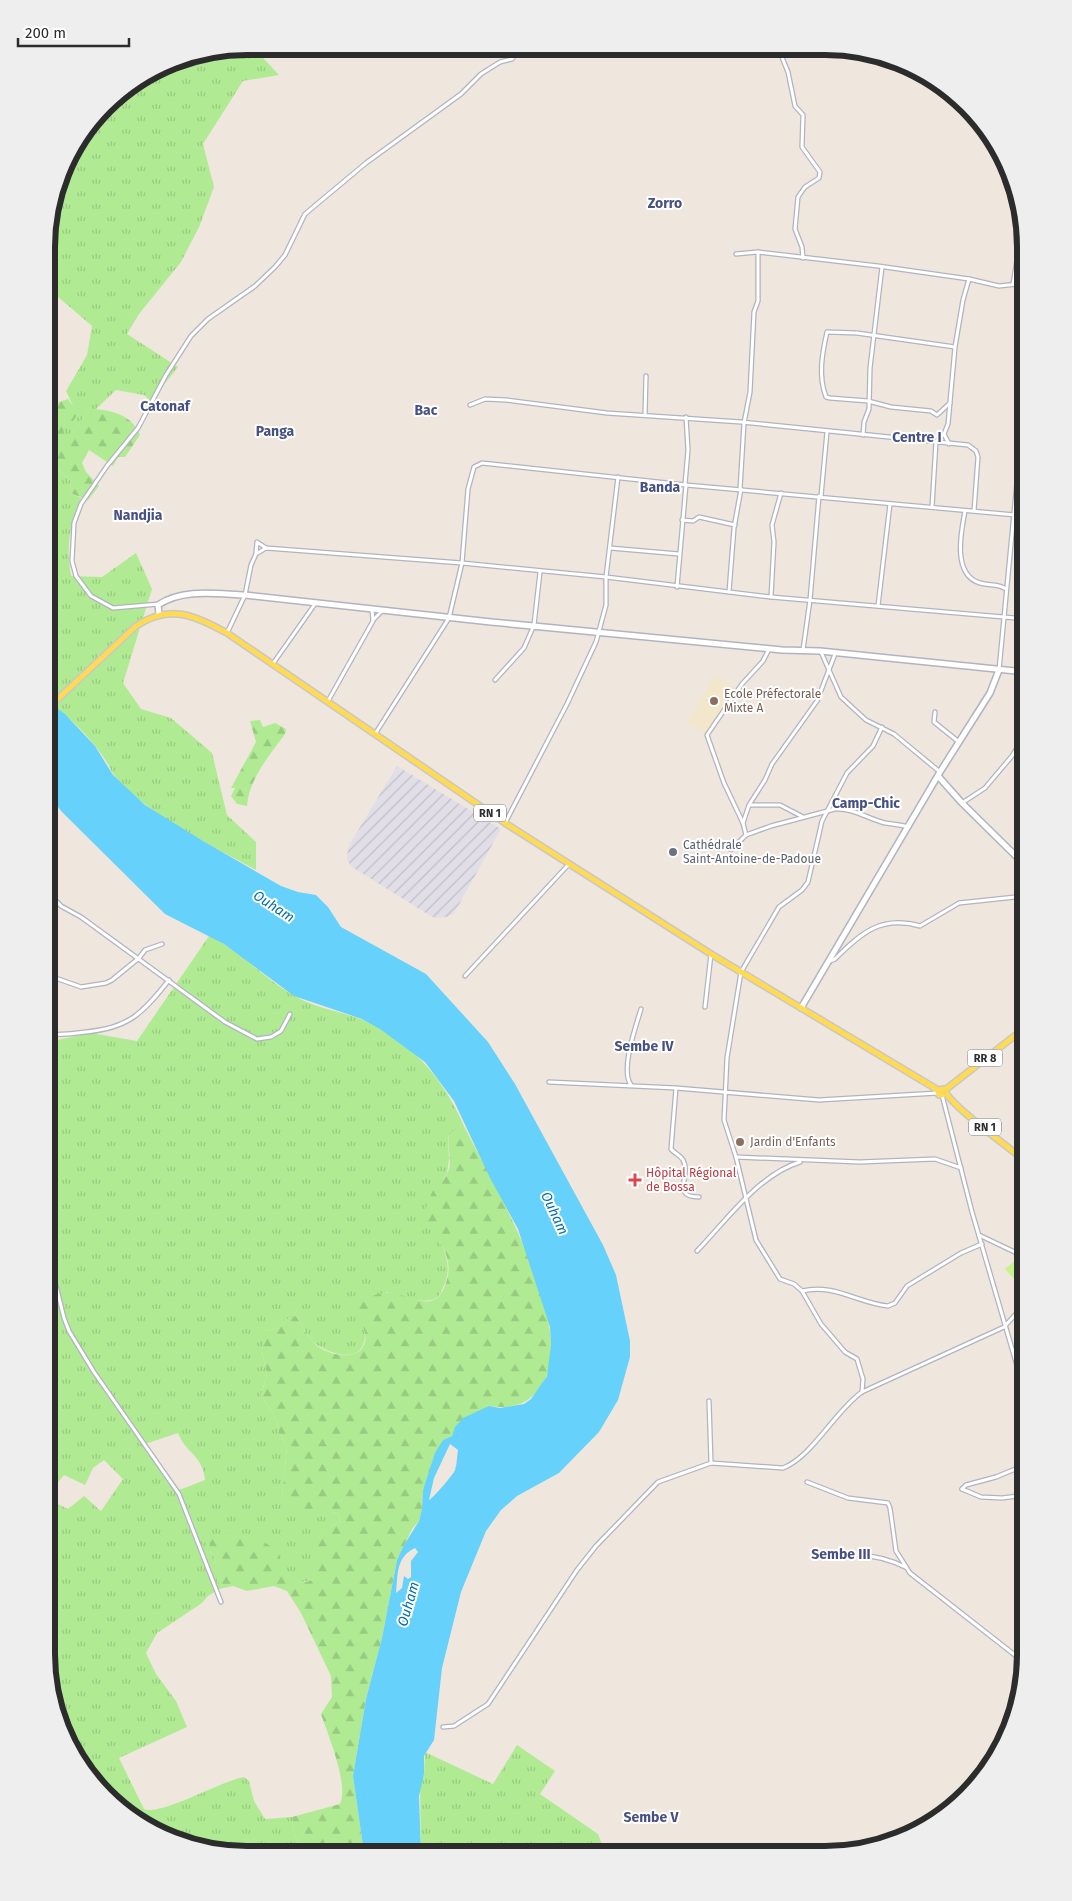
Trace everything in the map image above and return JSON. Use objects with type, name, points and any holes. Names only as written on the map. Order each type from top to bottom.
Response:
[{"type":"main road","name":"RN 1","points":[[55,702],[136,626],[150,617],[159,614],[177,613],[227,632],[272,665],[328,701],[505,823],[711,954],[942,1092],[1017,1154]]},
{"type":"main road","name":"RR 8","points":[[942,1092],[1017,1034]]},
{"type":"street","points":[[515,55],[512,59],[500,62],[481,74],[461,94],[366,163],[305,214],[285,254],[274,267],[255,286],[208,319],[191,336],[166,375],[138,428],[107,466],[81,504],[74,523],[72,561],[76,576],[91,596],[113,608],[160,604],[172,598],[189,595],[212,593],[245,595],[449,618],[802,651],[820,651],[1017,671]]},
{"type":"street","points":[[781,55],[788,72],[795,106],[803,115],[802,147],[820,172],[818,178],[805,187],[798,197],[795,229],[802,248],[803,258]]},
{"type":"street","points":[[729,592],[735,525],[741,489],[744,423],[750,392],[754,312],[758,301],[758,252]]},
{"type":"street","points":[[736,254],[758,252],[969,279],[999,286],[1017,284]]},
{"type":"street","points":[[1013,284],[1017,260]]},
{"type":"street","points":[[864,436],[864,422],[869,409],[868,401],[882,267]]},
{"type":"street","points":[[932,507],[936,442],[944,434],[950,403],[955,347],[963,300],[969,279]]},
{"type":"street","points":[[950,403],[937,415],[930,411],[891,407],[868,401],[826,397],[821,385],[821,366],[827,332],[857,333],[955,347]]},
{"type":"street","points":[[645,415],[646,376]]},
{"type":"street","points":[[470,405],[485,399],[506,400],[607,413],[744,423],[968,446],[976,450],[978,457],[974,511]]},
{"type":"street","points":[[677,587],[688,450],[686,418]]},
{"type":"street","points":[[802,651],[810,600],[827,432]]},
{"type":"street","points":[[944,434],[950,445]]},
{"type":"street","points":[[375,734],[449,618],[462,563],[468,489],[474,467],[482,463],[890,504],[1017,515]]},
{"type":"street","points":[[801,1008],[909,828],[939,774],[990,694],[999,670],[1017,468]]},
{"type":"street","points":[[505,823],[592,654],[606,605],[606,577],[618,476]]},
{"type":"street","points":[[771,597],[774,542],[772,525],[781,493]]},
{"type":"street","points":[[878,606],[890,504]]},
{"type":"street","points":[[965,511],[959,555],[969,577],[979,583],[1000,585],[1006,589]]},
{"type":"street","points":[[682,520],[693,521],[699,517],[735,525]]},
{"type":"street","points":[[227,632],[245,595],[258,542],[266,548],[462,563],[606,577],[771,597],[1017,618]]},
{"type":"street","points":[[256,554],[266,548]]},
{"type":"street","points":[[610,548],[679,554]]},
{"type":"street","points":[[495,680],[524,648],[534,625],[540,572]]},
{"type":"street","points":[[159,614],[157,608],[160,604]]},
{"type":"street","points":[[272,665],[314,604]]},
{"type":"street","points":[[372,610],[373,621]]},
{"type":"street","points":[[328,701],[373,621],[382,611]]},
{"type":"street","points":[[746,835],[743,823],[724,783],[707,736],[742,684],[763,661],[769,648]]},
{"type":"street","points":[[820,651],[841,697],[866,720],[894,734],[939,774],[962,803],[1017,857]]},
{"type":"street","points":[[743,823],[750,805],[772,764],[818,701],[835,654]]},
{"type":"street","points":[[935,712],[934,722],[960,743]]},
{"type":"street","points":[[862,1392],[863,1379],[857,1359],[845,1352],[821,1324],[802,1291],[794,1284],[780,1279],[761,1248],[752,1228],[736,1157],[724,1120],[724,1092],[741,972],[779,906],[802,890],[808,882],[811,861],[826,813],[847,773],[874,746],[882,727]]},
{"type":"street","points":[[962,803],[984,788],[1017,748]]},
{"type":"street","points":[[750,805],[780,805],[804,817]]},
{"type":"street","points":[[731,850],[746,835],[804,817],[843,808],[884,822],[909,828]]},
{"type":"street","points":[[465,976],[569,864]]},
{"type":"street","points":[[829,961],[834,959],[858,935],[884,924],[903,921],[920,926],[959,903],[1017,897]]},
{"type":"street","points":[[55,899],[62,906],[81,917],[139,958],[226,1022],[257,1039],[271,1037],[281,1031],[290,1014]]},
{"type":"street","points":[[55,978],[81,986],[106,983],[139,958],[144,950],[162,944]]},
{"type":"street","points":[[705,1007],[711,954]]},
{"type":"street","points":[[55,1033],[107,1030],[128,1023],[140,1014],[169,980]]},
{"type":"street","points":[[632,1086],[628,1081],[629,1052],[641,1009]]},
{"type":"street","points":[[549,1082],[676,1088],[819,1100],[942,1092],[1004,1327],[1017,1367]]},
{"type":"street","points":[[676,1088],[671,1150],[684,1161],[686,1172],[683,1187],[685,1193],[690,1197],[699,1197]]},
{"type":"street","points":[[736,1157],[860,1162],[934,1159],[962,1168]]},
{"type":"street","points":[[697,1250],[760,1185],[784,1169],[803,1161]]},
{"type":"street","points":[[979,1235],[1017,1253]]},
{"type":"street","points":[[802,1291],[812,1288],[829,1289],[888,1306],[895,1302],[907,1286],[961,1253],[982,1244]]},
{"type":"street","points":[[55,1281],[69,1331],[94,1372],[179,1494],[221,1602]]},
{"type":"street","points":[[443,1727],[454,1726],[488,1704],[577,1570],[596,1546],[651,1487],[674,1475],[711,1463],[783,1468],[788,1466],[804,1453],[848,1402],[862,1392],[1004,1327],[1017,1313]]},
{"type":"street","points":[[709,1401],[711,1463]]},
{"type":"street","points":[[1017,1469],[996,1478],[966,1485],[962,1489],[981,1497],[1002,1498],[1017,1496]]},
{"type":"street","points":[[807,1482],[848,1498],[888,1503],[896,1550],[906,1567],[918,1580],[1017,1657]]},
{"type":"street","points":[[860,1556],[872,1555],[906,1567]]},
{"type":"shaded area","name":"Ecole Préfectorale Mixte A","points":[[715,675],[735,688],[707,734],[687,722]]},
{"type":"shaded area","points":[[397,766],[501,829],[457,908],[453,914],[447,917],[435,918],[429,915],[352,867],[347,860],[348,847]]},
{"type":"green space","points":[[235,55],[260,55],[279,75],[243,81],[203,144],[214,187],[199,227],[181,262],[139,314],[127,334],[178,367],[151,401],[144,395],[116,390],[96,409],[90,409],[56,454],[57,468],[71,481],[70,493],[81,498],[70,537],[71,576],[102,577],[136,553],[152,589],[123,683],[141,709],[171,718],[212,753],[227,815],[256,842],[256,870],[200,840],[142,802],[113,774],[85,734],[55,707],[55,445],[73,406],[66,391],[87,355],[92,326],[55,294],[55,235],[59,210],[65,186],[75,162],[87,141],[111,111],[141,87],[162,75],[186,65],[210,59]]},
{"type":"green space","points":[[68,399],[78,413],[73,421],[65,423],[60,444],[55,447],[55,410],[59,402]]},
{"type":"green space","points":[[90,409],[120,414],[132,422],[140,435],[125,457],[118,457],[113,466],[89,450],[82,463],[86,472],[99,486],[88,500],[70,493],[71,481],[57,468],[56,453]]},
{"type":"green space","points":[[260,720],[263,727],[275,723],[286,729],[285,734],[266,759],[256,777],[247,806],[237,804],[231,796],[235,788],[231,788],[256,742],[250,721]]},
{"type":"green space","points":[[209,936],[221,942],[272,981],[301,999],[361,1019],[395,1037],[423,1062],[435,1076],[456,1109],[464,1126],[450,1133],[448,1139],[449,1159],[447,1174],[438,1183],[428,1222],[446,1255],[448,1272],[446,1281],[438,1296],[435,1299],[420,1301],[386,1292],[359,1311],[364,1326],[365,1338],[361,1349],[350,1355],[336,1354],[314,1343],[296,1316],[289,1318],[279,1328],[265,1331],[262,1352],[267,1374],[261,1395],[276,1419],[279,1433],[287,1446],[282,1498],[339,1514],[340,1521],[313,1542],[317,1566],[314,1578],[302,1582],[294,1579],[286,1571],[276,1552],[210,1550],[219,1568],[219,1589],[208,1596],[202,1603],[157,1633],[146,1653],[156,1674],[176,1701],[187,1727],[119,1758],[144,1809],[164,1808],[244,1777],[249,1781],[254,1801],[265,1819],[292,1817],[294,1833],[299,1846],[235,1846],[210,1842],[186,1836],[151,1820],[111,1790],[95,1771],[75,1739],[65,1715],[55,1666],[55,1501],[68,1509],[84,1496],[101,1511],[123,1479],[104,1460],[93,1468],[85,1485],[64,1475],[55,1486],[55,1040],[91,1033],[137,1041]],"holes":[[[178,1433],[181,1440],[198,1460],[204,1472],[205,1480],[179,1489],[145,1444]]]},
{"type":"green space","points":[[464,1126],[528,1257],[542,1296],[550,1332],[550,1364],[539,1389],[529,1399],[517,1405],[489,1406],[456,1427],[452,1436],[443,1440],[423,1490],[419,1521],[412,1529],[397,1560],[382,1638],[366,1699],[353,1776],[363,1846],[299,1846],[294,1833],[292,1817],[340,1804],[342,1795],[340,1772],[321,1714],[332,1697],[331,1676],[301,1613],[287,1591],[274,1586],[247,1591],[233,1586],[219,1589],[219,1568],[210,1550],[209,1536],[236,1534],[255,1538],[271,1547],[277,1553],[291,1577],[305,1582],[314,1577],[316,1566],[312,1542],[340,1521],[339,1514],[323,1511],[301,1512],[288,1505],[282,1498],[287,1446],[279,1433],[276,1419],[261,1395],[267,1374],[262,1352],[262,1337],[265,1331],[279,1328],[289,1318],[296,1316],[313,1342],[321,1349],[335,1354],[350,1355],[362,1349],[365,1342],[365,1333],[359,1313],[360,1304],[364,1300],[378,1294],[392,1293],[427,1301],[434,1300],[441,1294],[449,1271],[448,1260],[430,1226],[426,1209],[435,1187],[449,1169],[448,1142],[450,1132]]},
{"type":"green space","points":[[1017,1259],[1017,1282],[1005,1269]]},
{"type":"green space","points":[[517,1745],[555,1771],[540,1794],[598,1834],[603,1846],[421,1846],[420,1787],[424,1774],[425,1752],[493,1784]]},
{"type":"water","name":"Ouham","points":[[55,707],[65,714],[95,746],[113,775],[145,805],[281,886],[298,892],[316,895],[328,907],[341,927],[426,974],[488,1042],[515,1084],[603,1245],[616,1275],[630,1341],[630,1357],[618,1400],[599,1432],[559,1473],[517,1496],[501,1510],[486,1531],[461,1592],[442,1668],[434,1740],[424,1756],[424,1774],[419,1796],[421,1846],[363,1846],[353,1776],[366,1699],[382,1638],[397,1560],[419,1521],[423,1490],[435,1453],[443,1440],[452,1436],[455,1427],[463,1418],[489,1406],[500,1408],[524,1404],[531,1399],[547,1376],[551,1345],[550,1327],[518,1229],[490,1178],[454,1101],[425,1062],[380,1029],[362,1019],[294,996],[224,944],[165,914],[55,803]],"holes":[[[450,1444],[458,1450],[457,1463],[451,1477],[429,1500],[434,1478]],[[415,1548],[418,1552],[411,1561],[411,1577],[408,1579],[404,1576],[402,1588],[396,1593],[401,1561],[404,1556]]]},
{"type":"place","name":"Ecole Préfectorale Mixte A","points":[[714,701]]},
{"type":"place","name":"Cathédrale Saint-Antoine-de-Padoue","points":[[673,852]]},
{"type":"place","name":"Jardin d'Enfants","points":[[740,1142]]},
{"type":"place","name":"Hôpital Régional de Bossa","points":[[635,1180]]},
{"type":"district","name":"Zorro","points":[[665,203]]},
{"type":"district","name":"Catonaf","points":[[165,406]]},
{"type":"district","name":"Bac","points":[[426,410]]},
{"type":"district","name":"Panga","points":[[275,431]]},
{"type":"district","name":"Centre I","points":[[917,437]]},
{"type":"district","name":"Banda","points":[[660,487]]},
{"type":"district","name":"Nandjia","points":[[138,515]]},
{"type":"district","name":"Camp-Chic","points":[[866,803]]},
{"type":"district","name":"Sembe IV","points":[[644,1046]]},
{"type":"district","name":"Sembe III","points":[[841,1554]]},
{"type":"district","name":"Sembe V","points":[[651,1817]]}]
